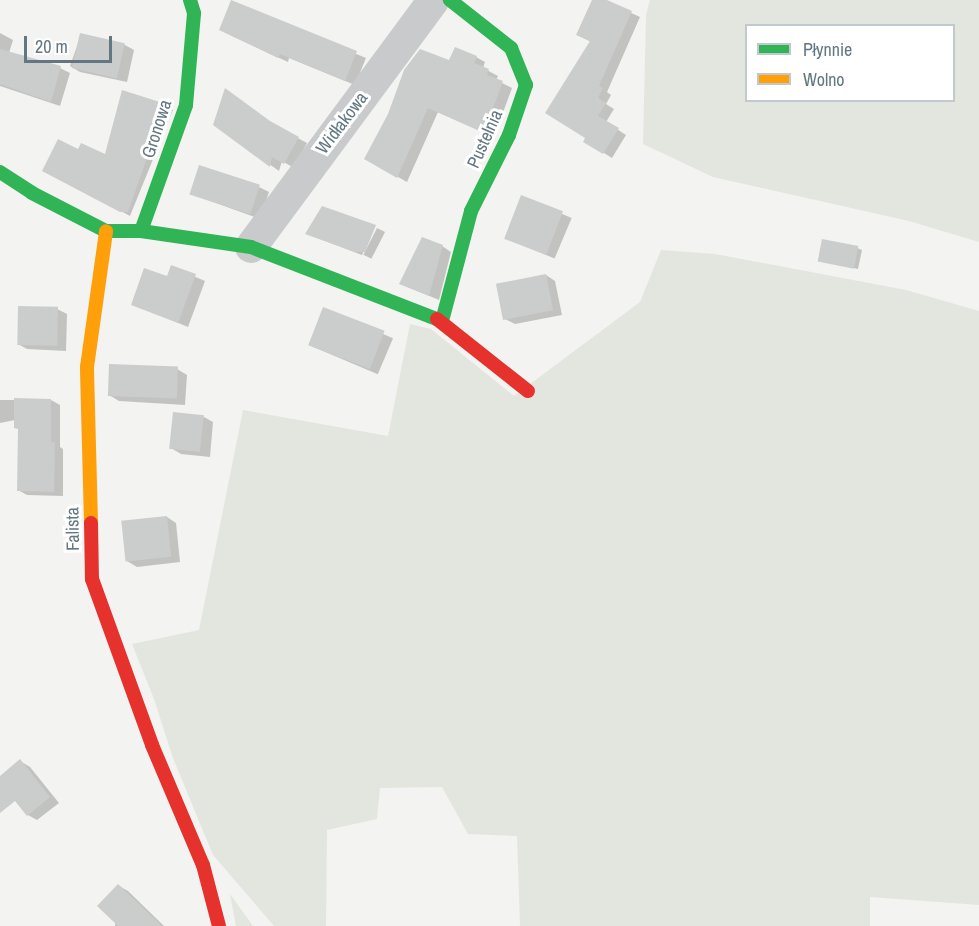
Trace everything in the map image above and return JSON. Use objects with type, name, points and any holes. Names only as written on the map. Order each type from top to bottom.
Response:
[{"type":"street","name":"Gronowa","points":[[141,231],[186,105],[194,12],[190,0]]},
{"type":"street","name":"Widłakowa","points":[[251,247],[434,0]]},
{"type":"street","name":"Pustelnia","points":[[442,321],[471,211],[509,135],[526,85],[512,48],[450,0]]},
{"type":"street","points":[[0,172],[32,193],[106,231],[141,231],[251,247],[442,321],[528,391]]},
{"type":"street","name":"Falista","points":[[106,231],[87,367],[92,579],[152,745],[202,865],[219,926]]},
{"type":"shaded area","points":[[650,0],[979,0],[979,242],[909,221],[713,177],[643,144],[646,15]]},
{"type":"shaded area","points":[[661,250],[715,254],[906,290],[979,311],[979,905],[870,897],[870,926],[520,926],[517,836],[468,834],[442,787],[380,788],[377,819],[327,830],[326,926],[274,926],[213,855],[173,758],[154,699],[132,644],[199,630],[243,410],[388,436],[410,324],[431,329],[514,396],[640,302]]},
{"type":"shaded area","points":[[230,894],[253,926],[236,926]]},
{"type":"building","points":[[231,0],[357,51],[345,81],[280,54],[278,58],[219,30]]},
{"type":"building","points":[[592,0],[607,0],[632,11],[599,86],[603,88],[598,98],[606,103],[598,116],[619,128],[603,154],[583,142],[585,138],[545,113],[590,41],[576,35]]},
{"type":"building","points":[[80,33],[125,43],[117,78],[72,68]]},
{"type":"building","points":[[455,47],[477,56],[474,63],[489,69],[487,75],[503,81],[484,133],[428,108],[397,178],[364,159],[388,114],[404,70],[420,49],[449,60]]},
{"type":"building","points":[[0,49],[61,66],[51,102],[0,84]]},
{"type":"building","points":[[225,88],[270,121],[299,137],[284,164],[272,157],[270,167],[213,125]]},
{"type":"building","points":[[122,90],[166,104],[128,212],[120,212],[42,171],[58,139],[78,149],[81,143],[105,154]]},
{"type":"building","points":[[199,165],[260,185],[250,214],[189,194]]},
{"type":"building","points":[[521,195],[563,211],[546,255],[504,239]]},
{"type":"building","points":[[322,206],[376,225],[365,252],[355,252],[305,234]]},
{"type":"building","points":[[422,237],[443,245],[429,296],[399,284]]},
{"type":"building","points":[[822,239],[858,246],[854,269],[818,262]]},
{"type":"building","points":[[171,265],[196,274],[178,323],[131,305],[144,268],[167,276]]},
{"type":"building","points":[[546,274],[553,310],[503,320],[496,284]]},
{"type":"building","points":[[18,306],[58,307],[57,346],[17,345]]},
{"type":"building","points":[[323,307],[385,331],[370,369],[308,345]]},
{"type":"building","points":[[109,364],[178,366],[177,398],[108,396]]},
{"type":"building","points":[[14,398],[51,399],[51,442],[55,442],[54,492],[17,491],[18,429],[14,428]]},
{"type":"building","points":[[173,412],[204,415],[200,452],[169,449]]},
{"type":"building","points":[[167,516],[171,557],[126,562],[121,521]]},
{"type":"building","points":[[20,759],[50,797],[27,816],[15,801],[0,813],[0,776]]},
{"type":"building","points":[[118,884],[162,926],[118,926],[97,906]]},
{"type":"traffic: fast","points":[[141,231],[186,105],[194,13],[190,0]]},
{"type":"traffic: fast","points":[[442,321],[471,211],[509,135],[526,85],[511,48],[450,0]]},
{"type":"traffic: fast","points":[[0,172],[32,193],[106,231],[141,231],[251,247],[437,319]]},
{"type":"traffic: slow","points":[[91,523],[87,367],[106,231]]},
{"type":"traffic: jam","points":[[437,319],[528,391]]},
{"type":"traffic: jam","points":[[91,523],[92,579],[152,745],[203,865],[219,926]]}]
